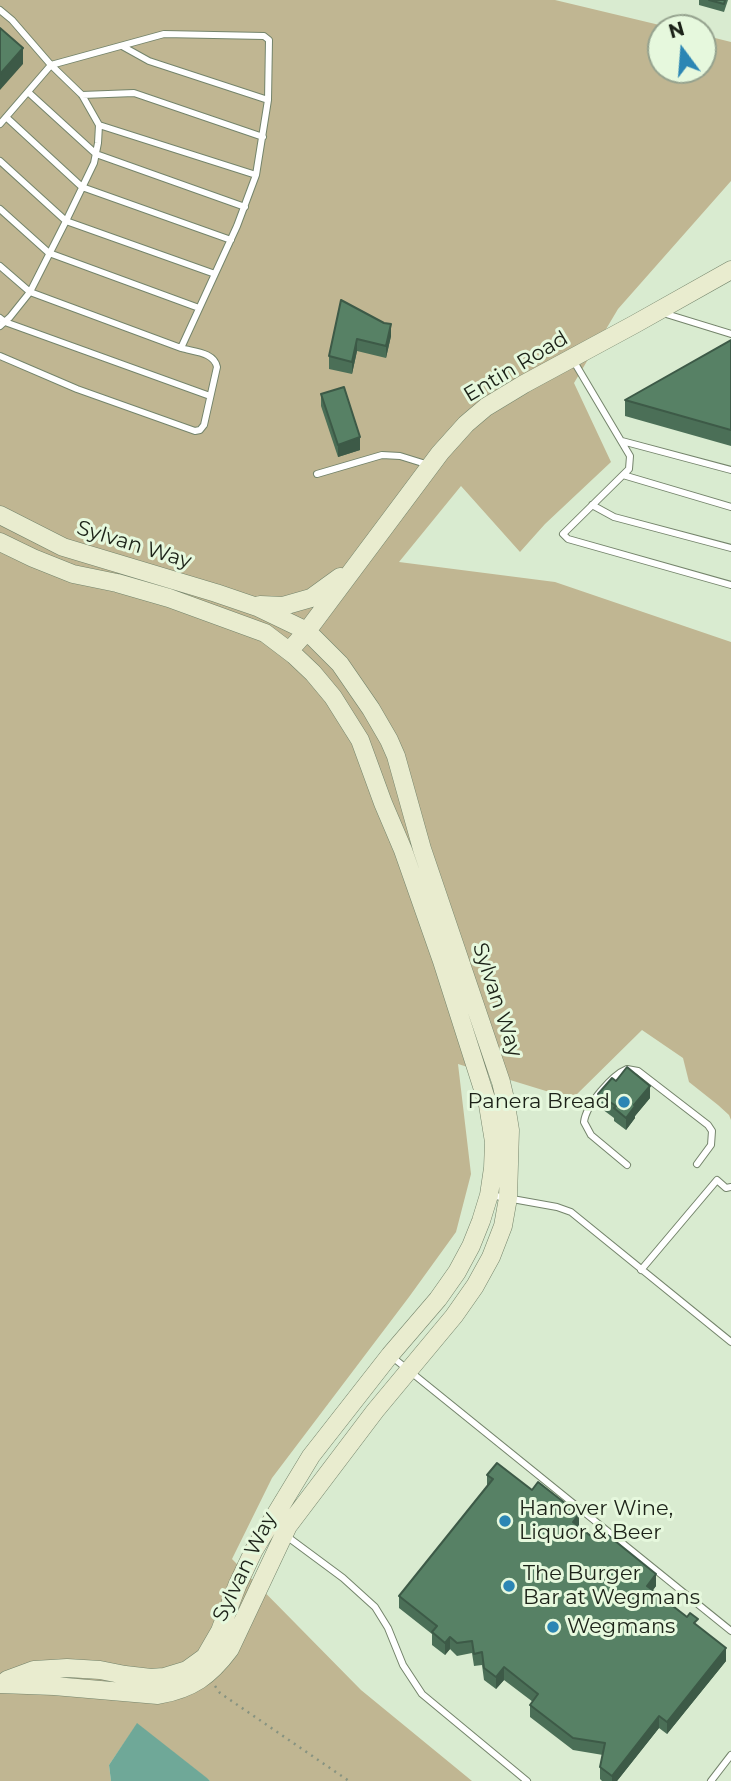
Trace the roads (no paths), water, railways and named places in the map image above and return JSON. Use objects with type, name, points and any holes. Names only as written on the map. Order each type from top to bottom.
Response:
[{"type":"street","name":"Entin Road","points":[[289,651],[307,631],[430,466],[466,424],[486,407],[731,270]]},
{"type":"street","name":"Sylvan Way","points":[[0,515],[63,548],[257,607],[307,631],[340,664],[371,709],[396,756],[455,974],[488,1105],[494,1142],[489,1195],[471,1246],[457,1272],[311,1456],[276,1530],[230,1649],[208,1675],[183,1680]]},
{"type":"street","name":"Sylvan Way","points":[[0,541],[73,574],[130,587],[222,616],[265,633],[313,673],[333,697],[359,740],[501,1082],[510,1130],[508,1199],[503,1226],[498,1243],[475,1286],[454,1316],[329,1469],[288,1526],[276,1530],[249,1562],[220,1631],[205,1657],[183,1680]]},
{"type":"street","points":[[244,602],[284,606],[311,598],[356,564]]},
{"type":"street","points":[[0,1683],[34,1670],[67,1668],[183,1680]]},
{"type":"lane","points":[[0,10],[82,95],[99,125],[94,163],[66,221],[30,292],[2,322],[210,396]]},
{"type":"lane","points":[[0,124],[51,65],[164,34],[264,36],[269,40],[268,100],[256,175],[231,240],[181,348]]},
{"type":"lane","points":[[122,46],[149,61],[268,100]]},
{"type":"lane","points":[[28,92],[96,154],[245,207]]},
{"type":"lane","points":[[82,95],[134,93],[263,137]]},
{"type":"lane","points":[[6,117],[82,187],[231,240]]},
{"type":"lane","points":[[99,125],[256,175]]},
{"type":"lane","points":[[0,161],[66,221],[215,274]]},
{"type":"lane","points":[[0,209],[49,253],[199,308]]},
{"type":"lane","points":[[0,266],[30,292],[212,357],[217,367],[204,425],[195,431],[77,389],[0,356]]},
{"type":"lane","points":[[658,311],[731,334]]},
{"type":"lane","points":[[572,358],[630,456],[629,469],[563,534],[568,540],[731,584]]},
{"type":"lane","points":[[622,441],[731,470]]},
{"type":"lane","points":[[317,474],[382,455],[400,456],[430,466]]},
{"type":"lane","points":[[623,475],[731,507]]},
{"type":"lane","points":[[592,505],[614,517],[731,548]]},
{"type":"lane","points":[[627,1165],[588,1131],[584,1122],[589,1108],[616,1074],[627,1069],[638,1071],[708,1125],[712,1131],[711,1145],[697,1164]]},
{"type":"lane","points":[[671,1110],[677,1102]]},
{"type":"lane","points":[[641,1270],[717,1180],[726,1188],[731,1187]]},
{"type":"lane","points":[[489,1195],[571,1212],[731,1342]]},
{"type":"lane","points":[[390,1355],[731,1631]]},
{"type":"lane","points":[[276,1530],[343,1578],[375,1606],[388,1628],[403,1665],[422,1694],[527,1781]]},
{"type":"lane","points":[[710,1781],[731,1755]]},
{"type":"water","points":[[137,1723],[210,1781],[111,1781],[109,1765]]},
{"type":"place","name":"Panera Bread","points":[[624,1102]]},
{"type":"place","name":"Hanover Wine, Liquor & Beer","points":[[505,1521]]},
{"type":"place","name":"The Burger Bar at Wegmans","points":[[509,1586]]},
{"type":"place","name":"Wegmans","points":[[553,1627]]}]
